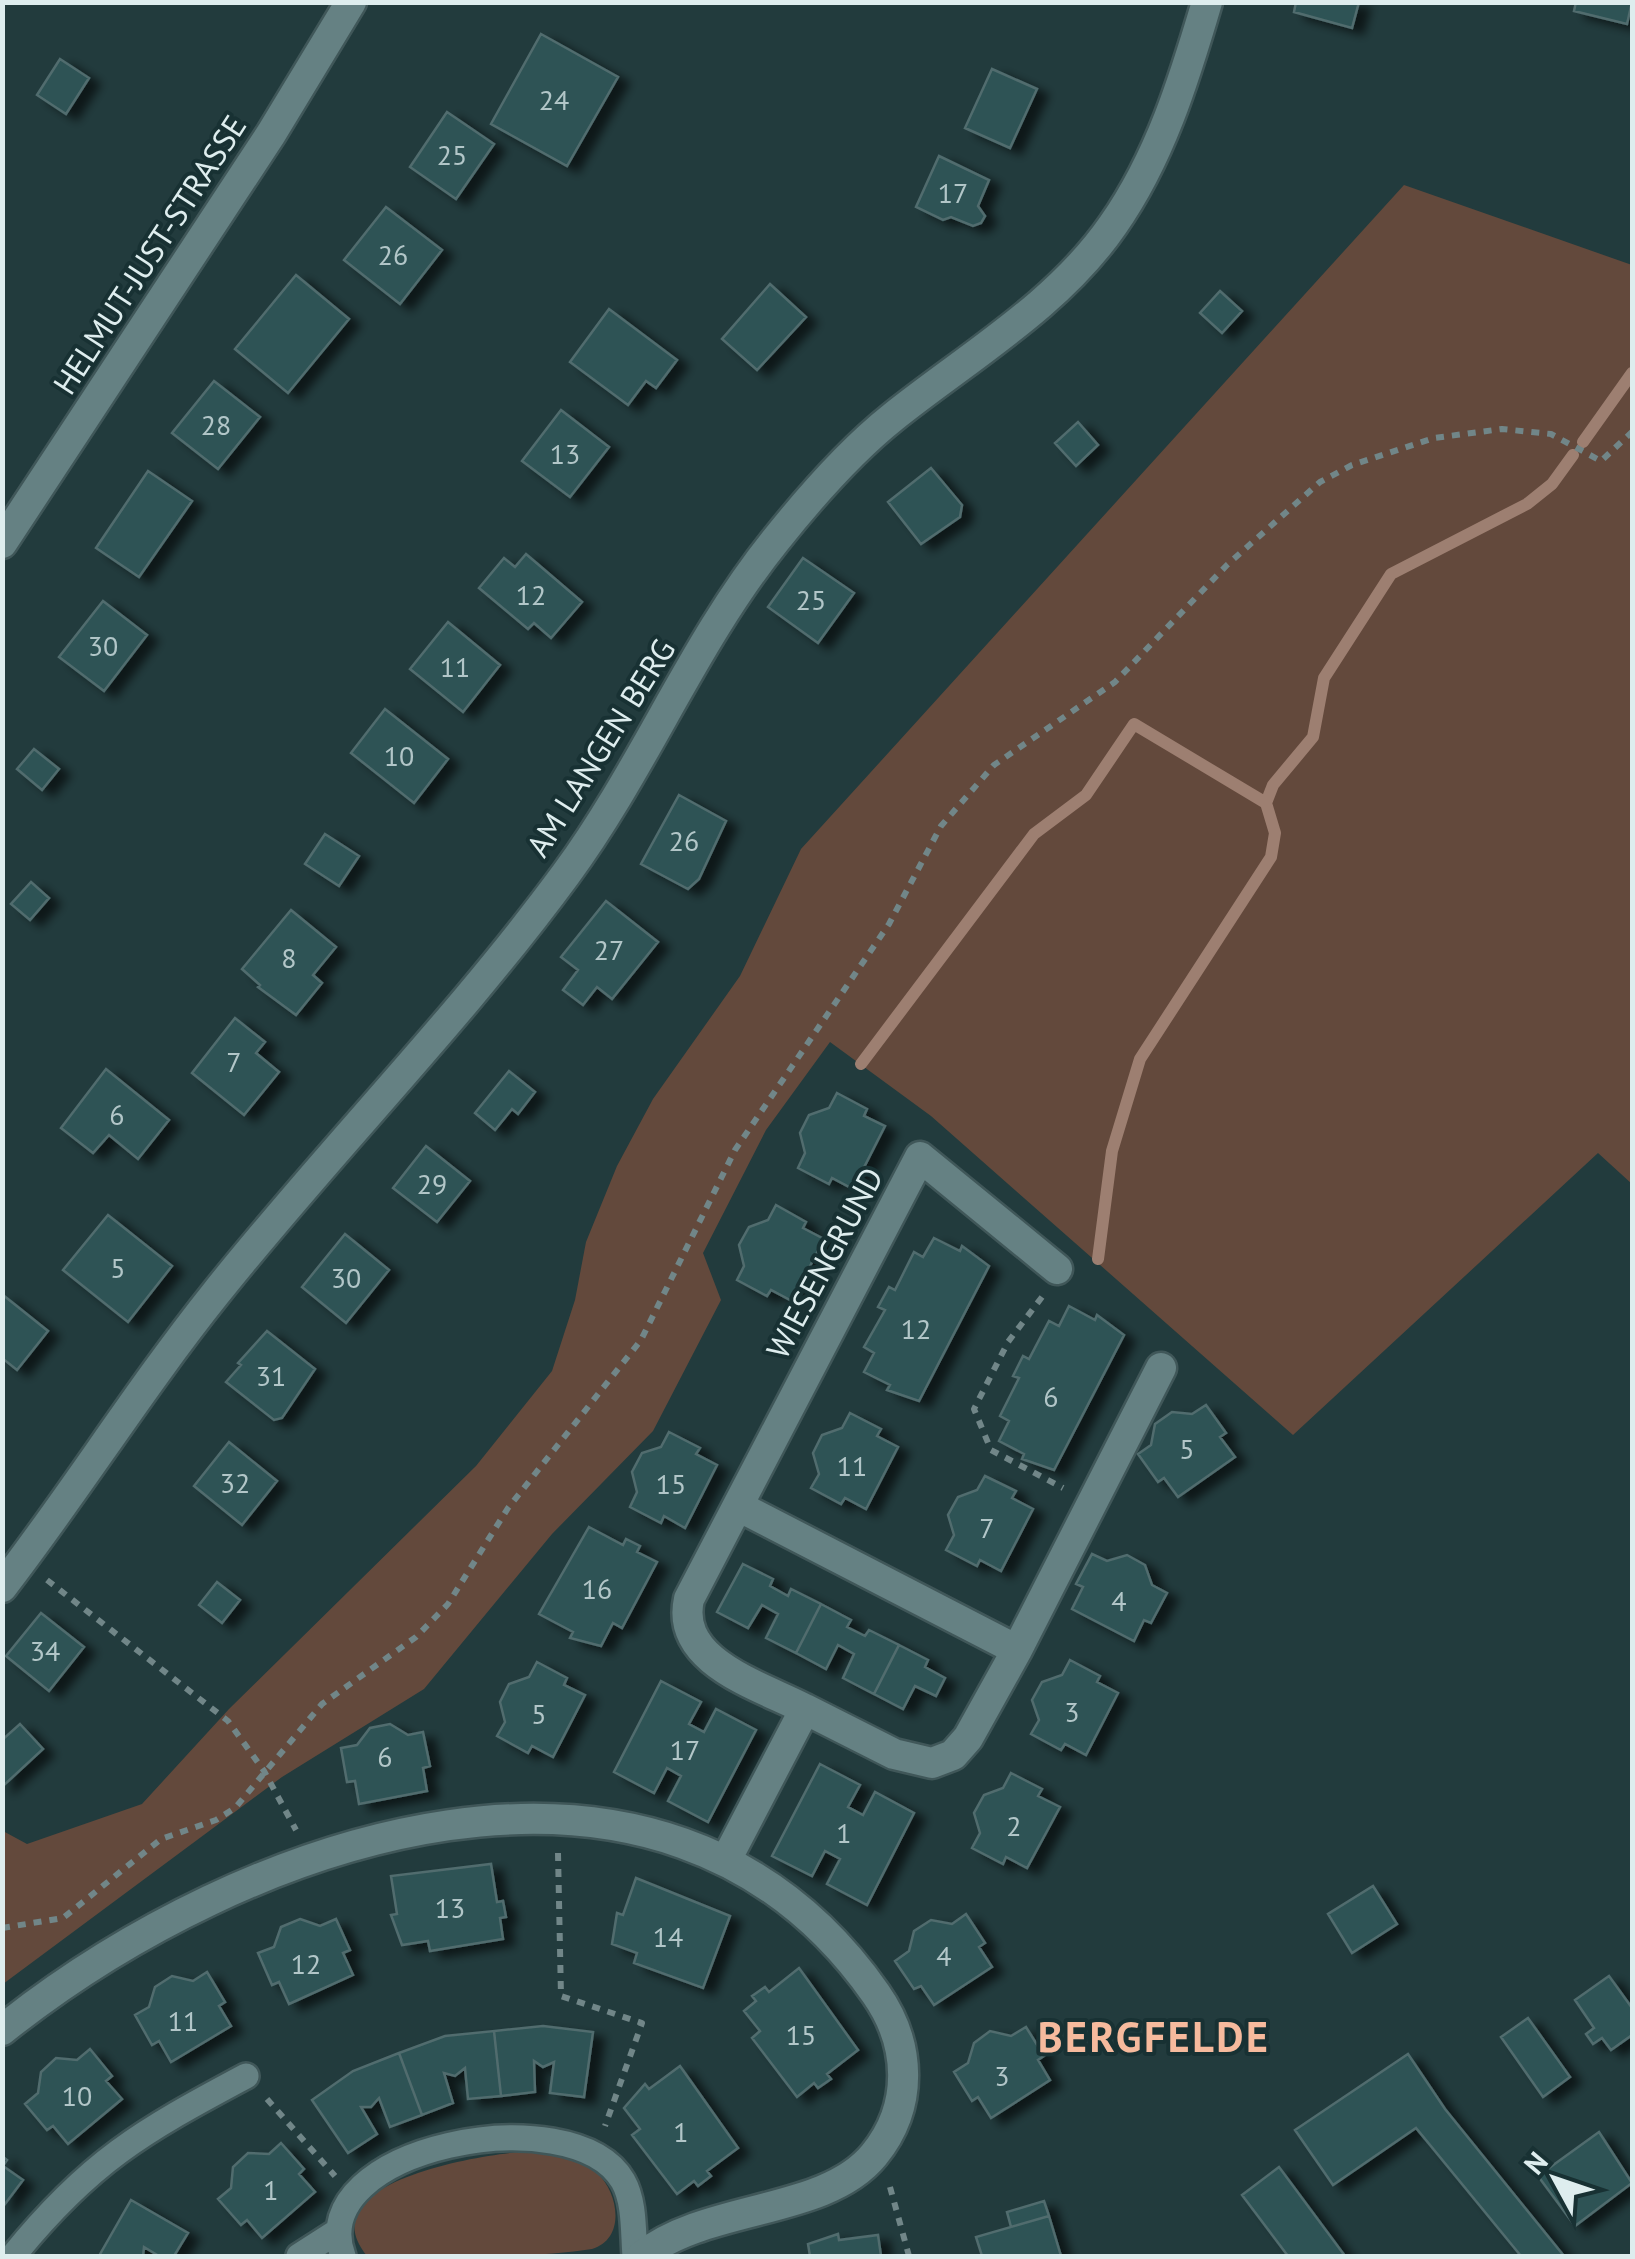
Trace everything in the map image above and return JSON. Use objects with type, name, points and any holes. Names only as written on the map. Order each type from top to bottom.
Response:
[{"type":"street","name":"HELMUT-JUST-STRASSE","points":[[2,543],[272,134],[351,2]]},
{"type":"street","name":"AM LANGEN BERG","points":[[2,1587],[128,1408],[218,1290],[368,1117],[565,876],[623,791],[720,619],[772,544],[822,484],[887,421],[1036,307],[1112,228],[1147,170],[1185,77],[1207,2]]},
{"type":"street","name":"WIESENGRUND","points":[[1057,1270],[920,1157],[688,1599],[684,1620],[691,1642],[709,1658],[894,1754],[932,1763],[953,1755],[968,1738],[1017,1650],[1162,1368]]},
{"type":"street","points":[[738,1506],[1017,1650]]},
{"type":"street","points":[[726,1860],[805,1709]]},
{"type":"street","points":[[2,2030],[66,1980],[136,1937],[206,1900],[312,1859],[430,1828],[558,1818],[642,1830],[726,1860],[763,1883],[811,1922],[862,1976],[890,2016],[905,2071],[898,2111],[880,2148],[843,2181],[689,2228],[638,2256]]},
{"type":"lane","points":[[12,2256],[83,2176],[112,2153],[246,2076]]},
{"type":"lane","points":[[299,2256],[341,2244],[352,2196],[374,2175],[397,2164],[476,2142],[544,2138],[595,2155],[618,2174],[626,2188],[638,2256]]},
{"type":"path","points":[[2,1928],[64,1918],[161,1839],[216,1820],[235,1808],[322,1704],[416,1637],[448,1604],[508,1508],[640,1340],[735,1150],[890,924],[942,826],[994,765],[1115,682],[1226,565],[1320,482],[1352,465],[1434,438],[1502,429],[1551,434],[1602,461],[1632,432]]},
{"type":"path","points":[[1057,1270],[1035,1309],[1008,1342],[974,1408],[991,1450],[1092,1504]]},
{"type":"path","points":[[22,1561],[228,1721],[264,1771],[312,1859]]},
{"type":"path","points":[[558,1818],[561,1996],[642,2023],[595,2155]]},
{"type":"path","points":[[246,2076],[352,2196]]},
{"type":"path","points":[[880,2148],[909,2256]]},
{"type":"shaded area","points":[[1404,185],[1632,265],[1632,1184],[1598,1153],[1293,1435],[931,1116],[830,1042],[766,1130],[703,1253],[721,1300],[653,1431],[552,1534],[424,1689],[282,1777],[3,1984],[3,1831],[27,1844],[142,1804],[229,1709],[476,1466],[552,1371],[575,1300],[586,1242],[617,1166],[653,1099],[740,976],[801,849]]},
{"type":"shaded area","points":[[531,2151],[574,2160],[597,2173],[604,2182],[616,2215],[610,2236],[603,2244],[592,2249],[541,2254],[367,2256],[355,2230],[361,2208],[381,2190],[444,2165]]},
{"type":"building","points":[[1296,2],[1359,2],[1352,28],[1294,12]]},
{"type":"building","points":[[1576,2],[1632,2],[1627,24],[1574,11]]},
{"type":"building","points":[[541,34],[618,77],[567,166],[491,124]]},
{"type":"building","points":[[60,59],[89,78],[66,114],[37,95]]},
{"type":"building","points":[[992,69],[1037,89],[1010,148],[965,128]]},
{"type":"building","points":[[447,112],[494,144],[456,199],[410,167]]},
{"type":"building","points":[[939,156],[989,180],[978,206],[985,216],[981,223],[973,226],[951,217],[943,220],[916,207]]},
{"type":"building","points":[[386,207],[442,250],[400,304],[344,260]]},
{"type":"building","points":[[296,275],[349,319],[288,393],[235,349]]},
{"type":"building","points":[[770,284],[806,317],[757,370],[722,339]]},
{"type":"building","points":[[1220,291],[1242,311],[1222,333],[1200,313]]},
{"type":"building","points":[[609,309],[677,360],[656,388],[646,381],[628,405],[570,362]]},
{"type":"building","points":[[214,381],[260,417],[218,469],[172,433]]},
{"type":"building","points":[[561,410],[609,447],[570,497],[522,461]]},
{"type":"building","points":[[1078,422],[1098,445],[1076,466],[1055,443]]},
{"type":"building","points":[[931,468],[962,505],[960,517],[921,544],[888,502]]},
{"type":"building","points":[[148,471],[192,501],[139,577],[96,548]]},
{"type":"building","points":[[526,554],[582,602],[551,638],[534,623],[528,629],[479,588],[504,558],[515,567]]},
{"type":"building","points":[[803,558],[854,593],[818,643],[768,607]]},
{"type":"building","points":[[103,601],[147,635],[104,691],[59,657]]},
{"type":"building","points":[[448,622],[500,665],[463,712],[410,669]]},
{"type":"building","points":[[385,709],[448,759],[414,803],[351,753]]},
{"type":"building","points":[[34,749],[59,769],[42,790],[17,769]]},
{"type":"building","points":[[679,795],[726,821],[699,879],[688,889],[641,864]]},
{"type":"building","points":[[325,834],[359,856],[339,886],[305,864]]},
{"type":"building","points":[[31,882],[49,898],[30,920],[11,904]]},
{"type":"building","points":[[606,901],[658,942],[612,999],[597,987],[583,1005],[563,990],[578,970],[561,957]]},
{"type":"building","points":[[291,910],[336,947],[313,975],[322,983],[296,1015],[258,987],[242,969]]},
{"type":"building","points":[[235,1018],[265,1042],[256,1053],[279,1072],[244,1115],[192,1073]]},
{"type":"building","points":[[106,1069],[169,1120],[138,1159],[109,1135],[93,1153],[61,1128]]},
{"type":"building","points":[[509,1071],[535,1092],[518,1114],[512,1109],[495,1130],[475,1113]]},
{"type":"building","points":[[837,1093],[867,1109],[864,1116],[885,1126],[853,1189],[832,1178],[829,1184],[798,1168],[805,1153],[800,1133],[809,1115],[829,1108]]},
{"type":"building","points":[[426,1146],[470,1181],[437,1222],[393,1188]]},
{"type":"building","points":[[776,1205],[806,1222],[803,1228],[824,1239],[792,1301],[771,1290],[767,1296],[737,1280],[744,1266],[739,1245],[749,1227],[768,1220]]},
{"type":"building","points":[[108,1215],[172,1266],[128,1322],[63,1270]]},
{"type":"building","points":[[345,1234],[389,1270],[346,1323],[302,1287]]},
{"type":"building","points":[[934,1238],[960,1251],[962,1246],[989,1266],[919,1401],[887,1390],[890,1385],[864,1372],[874,1353],[864,1347],[885,1310],[878,1307],[889,1287],[895,1290],[914,1252],[923,1257]]},
{"type":"building","points":[[3,1295],[48,1331],[17,1370],[2,1358]]},
{"type":"building","points":[[1069,1306],[1095,1320],[1097,1315],[1124,1335],[1054,1470],[1022,1459],[1024,1454],[999,1441],[1009,1421],[1000,1416],[1019,1378],[1013,1376],[1023,1356],[1029,1359],[1049,1321],[1059,1326]]},
{"type":"building","points":[[267,1331],[315,1369],[282,1418],[274,1420],[226,1382]]},
{"type":"building","points":[[1206,1405],[1226,1433],[1220,1437],[1235,1457],[1178,1497],[1164,1478],[1158,1482],[1138,1454],[1151,1445],[1155,1424],[1172,1412],[1192,1414]]},
{"type":"building","points":[[850,1413],[881,1429],[877,1436],[898,1447],[866,1509],[845,1498],[841,1504],[811,1488],[819,1474],[813,1453],[822,1435],[842,1428]]},
{"type":"building","points":[[669,1432],[700,1448],[696,1454],[717,1465],[685,1528],[664,1516],[661,1523],[630,1507],[637,1492],[632,1472],[642,1453],[661,1447]]},
{"type":"building","points":[[229,1442],[277,1481],[242,1525],[194,1486]]},
{"type":"building","points":[[985,1476],[1016,1491],[1012,1498],[1033,1509],[1001,1571],[980,1560],[977,1566],[946,1550],[954,1535],[948,1515],[958,1497],[977,1490]]},
{"type":"building","points":[[589,1527],[623,1545],[626,1539],[640,1546],[637,1552],[657,1562],[622,1628],[613,1623],[601,1646],[570,1638],[573,1632],[539,1614]]},
{"type":"building","points":[[1092,1554],[1107,1561],[1127,1555],[1145,1565],[1152,1585],[1167,1593],[1151,1623],[1144,1620],[1134,1641],[1072,1609],[1083,1587],[1076,1584]]},
{"type":"building","points":[[743,1564],[773,1579],[770,1586],[788,1596],[791,1589],[821,1604],[796,1653],[766,1638],[778,1614],[762,1605],[748,1628],[717,1612]]},
{"type":"building","points":[[217,1582],[240,1600],[222,1623],[199,1605]]},
{"type":"building","points":[[821,1604],[851,1620],[847,1627],[865,1636],[869,1630],[899,1645],[874,1694],[843,1678],[854,1654],[838,1645],[826,1669],[796,1653]]},
{"type":"building","points":[[41,1613],[84,1647],[49,1691],[6,1656]]},
{"type":"building","points":[[899,1645],[928,1660],[925,1667],[945,1678],[936,1696],[915,1686],[903,1709],[874,1694]]},
{"type":"building","points":[[1070,1660],[1100,1676],[1097,1682],[1118,1693],[1086,1755],[1065,1744],[1061,1750],[1031,1734],[1039,1720],[1032,1700],[1042,1682],[1062,1675]]},
{"type":"building","points":[[537,1662],[567,1678],[564,1685],[585,1695],[553,1757],[532,1746],[528,1753],[497,1736],[505,1722],[500,1702],[509,1684],[529,1677]]},
{"type":"building","points":[[661,1681],[701,1702],[689,1724],[704,1732],[716,1709],[756,1730],[708,1822],[668,1801],[681,1776],[667,1768],[654,1793],[614,1772]]},
{"type":"building","points":[[20,1724],[43,1749],[2,1787],[2,1740]]},
{"type":"building","points":[[390,1724],[408,1735],[423,1732],[430,1766],[423,1768],[427,1791],[359,1804],[355,1781],[347,1782],[341,1748],[357,1745],[370,1728]]},
{"type":"building","points":[[820,1764],[860,1785],[848,1807],[863,1815],[875,1792],[914,1813],[867,1905],[827,1884],[840,1859],[825,1851],[812,1876],[772,1856]]},
{"type":"building","points":[[1011,1773],[1042,1789],[1038,1796],[1060,1807],[1027,1868],[1006,1857],[1003,1864],[972,1848],[980,1833],[974,1813],[984,1795],[1003,1788]]},
{"type":"building","points":[[491,1864],[497,1902],[503,1901],[506,1917],[500,1918],[503,1939],[430,1951],[428,1941],[402,1945],[391,1915],[397,1914],[391,1876]]},
{"type":"building","points":[[636,1878],[730,1916],[703,1988],[634,1963],[637,1953],[612,1944],[617,1913],[623,1915]]},
{"type":"building","points":[[1373,1886],[1397,1924],[1352,1953],[1328,1914]]},
{"type":"building","points":[[966,1914],[985,1943],[979,1947],[992,1967],[934,2005],[921,1986],[914,1989],[895,1961],[909,1951],[914,1931],[931,1920],[952,1924]]},
{"type":"building","points":[[300,1919],[320,1926],[336,1919],[350,1950],[343,1953],[353,1975],[289,2004],[279,1982],[272,1985],[258,1953],[274,1947],[281,1927]]},
{"type":"building","points":[[799,1968],[858,2050],[827,2074],[831,2079],[818,2088],[814,2083],[797,2097],[752,2038],[760,2031],[744,2011],[756,2001],[752,1996],[765,1987],[769,1992]]},
{"type":"building","points":[[207,1972],[225,2002],[219,2006],[231,2026],[171,2062],[159,2041],[152,2045],[135,2015],[149,2007],[155,1987],[172,1976],[193,1981]]},
{"type":"building","points":[[1609,1976],[1632,2008],[1632,2035],[1611,2050],[1602,2038],[1593,2044],[1586,2034],[1594,2028],[1575,2000]]},
{"type":"building","points":[[1528,2018],[1570,2077],[1543,2097],[1501,2037]]},
{"type":"building","points":[[543,2026],[593,2032],[584,2097],[550,2093],[554,2062],[543,2067],[534,2061],[535,2092],[501,2096],[494,2031]]},
{"type":"building","points":[[1026,2027],[1044,2056],[1038,2060],[1050,2080],[991,2118],[978,2097],[972,2101],[954,2072],[968,2063],[974,2043],[990,2031],[1011,2036]]},
{"type":"building","points":[[494,2031],[501,2096],[468,2099],[465,2068],[455,2076],[444,2073],[453,2103],[422,2115],[399,2053],[445,2036]]},
{"type":"building","points":[[90,2049],[112,2076],[106,2081],[122,2099],[68,2144],[53,2126],[47,2130],[25,2104],[38,2093],[41,2072],[56,2058],[77,2060]]},
{"type":"building","points":[[399,2053],[422,2115],[390,2127],[379,2098],[371,2107],[361,2107],[377,2134],[348,2153],[312,2100],[353,2071]]},
{"type":"building","points":[[1408,2054],[1445,2109],[1564,2256],[1521,2256],[1416,2128],[1333,2185],[1295,2130]]},
{"type":"building","points":[[680,2066],[738,2148],[707,2171],[711,2176],[698,2186],[694,2181],[677,2194],[632,2135],[640,2129],[624,2108],[645,2084],[649,2089]]},
{"type":"building","points":[[1599,2132],[1632,2183],[1575,2226],[1538,2176]]},
{"type":"building","points":[[281,2143],[304,2169],[299,2174],[315,2192],[262,2238],[247,2220],[241,2225],[218,2199],[231,2188],[233,2167],[248,2153],[269,2154]]},
{"type":"building","points":[[2,2156],[7,2160],[3,2166],[23,2180],[2,2208]]},
{"type":"building","points":[[1279,2167],[1345,2256],[1288,2256],[1242,2195]]},
{"type":"building","points":[[131,2200],[188,2233],[174,2256],[159,2256],[144,2247],[143,2256],[99,2256]]},
{"type":"building","points":[[1044,2201],[1049,2216],[1011,2227],[1007,2212]]},
{"type":"building","points":[[1049,2216],[1061,2256],[982,2256],[976,2237]]},
{"type":"building","points":[[838,2234],[839,2240],[878,2235],[881,2256],[810,2256],[808,2244]]},
{"type":"waterway","points":[[1583,442],[1632,373]]},
{"type":"waterway","points":[[1098,1259],[1112,1151],[1140,1059],[1271,857],[1275,833],[1266,803],[1273,785],[1313,737],[1324,678],[1391,574],[1527,504],[1552,484],[1573,455]]},
{"type":"waterway","points":[[861,1064],[1034,834],[1086,795],[1134,724],[1266,803]]},
{"type":"district","name":"BERGFELDE","points":[[1154,2037]]}]
